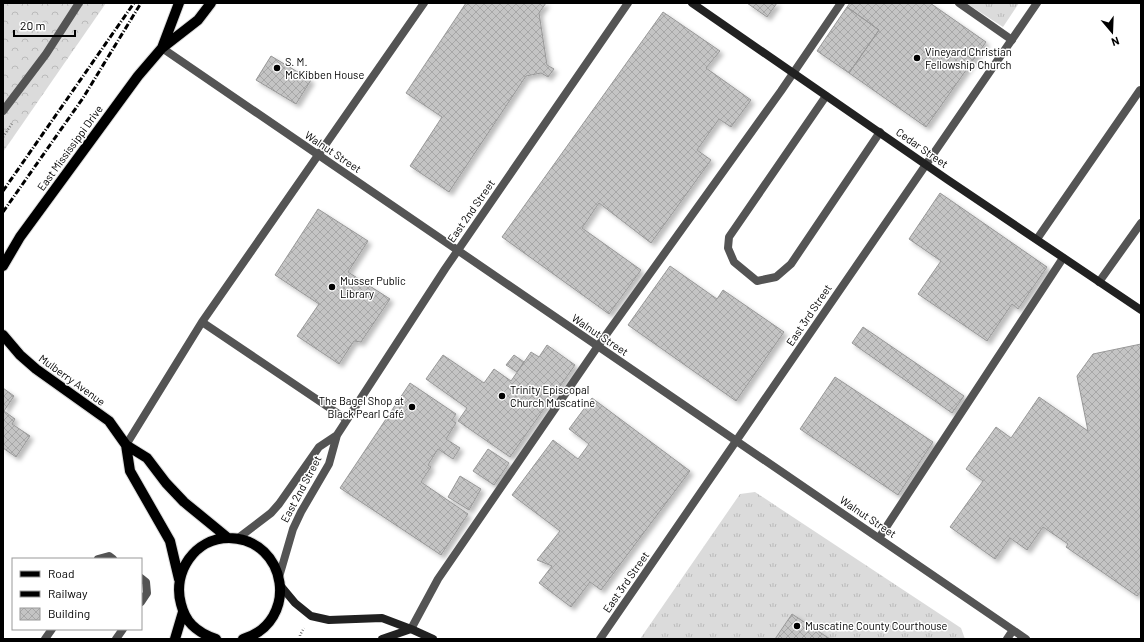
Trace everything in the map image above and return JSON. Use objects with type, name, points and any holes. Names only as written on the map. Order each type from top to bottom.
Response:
[{"type":"main road","name":"East Mississippi Drive","points":[[162,48],[179,3]]},
{"type":"main road","name":"East Mississippi Drive","points":[[3,266],[20,238],[138,76],[162,48],[198,20],[211,3]]},
{"type":"main road","name":"Cedar Street","points":[[692,3],[1141,310]]},
{"type":"main road","name":"Mulberry Avenue","points":[[3,335],[20,355],[36,369],[109,421],[126,445],[147,458],[166,483],[184,502],[232,539],[251,543],[264,552],[273,563],[280,581]]},
{"type":"main road","name":"Mulberry Avenue","points":[[126,445],[130,471],[170,541],[179,579]]},
{"type":"main road","points":[[216,639],[203,634],[191,625],[183,612],[178,596],[179,579],[184,565],[193,553],[205,544],[217,540],[232,539]]},
{"type":"main road","points":[[280,581],[295,603],[311,616],[329,620],[382,618],[433,639]]},
{"type":"main road","points":[[245,639],[268,624],[280,599],[280,581]]},
{"type":"main road","points":[[175,639],[183,612]]},
{"type":"main road","points":[[382,639],[411,629]]},
{"type":"street","points":[[3,111],[46,54],[79,3]]},
{"type":"street","points":[[126,445],[202,322],[424,3]]},
{"type":"street","name":"East 2nd Street","points":[[280,581],[292,529],[300,512],[329,464],[337,434],[346,419],[458,250],[628,3]]},
{"type":"street","points":[[411,629],[438,579],[598,346],[793,73],[840,3]]},
{"type":"street","points":[[959,3],[1012,40]]},
{"type":"street","name":"East 3rd Street","points":[[600,639],[1037,3]]},
{"type":"street","name":"Walnut Street","points":[[162,48],[1026,639]]},
{"type":"street","points":[[1037,240],[1141,90]]},
{"type":"street","points":[[826,96],[729,237],[728,248],[734,262],[757,281],[776,276],[791,264],[880,132]]},
{"type":"street","points":[[1100,282],[1141,223]]},
{"type":"street","points":[[879,538],[1063,258]]},
{"type":"street","points":[[202,322],[346,419]]},
{"type":"street","name":"East 2nd Street","points":[[232,539],[271,513],[319,447],[337,434]]},
{"type":"street","points":[[102,558],[109,556],[112,558]]},
{"type":"street","points":[[142,579],[146,582],[147,593],[142,600]]},
{"type":"street","points":[[45,639],[51,630]]},
{"type":"street","points":[[116,639],[122,630]]},
{"type":"street","points":[[1007,639],[1013,630]]},
{"type":"path","points":[[300,639],[300,635],[306,624]]},
{"type":"green space","points":[[3,3],[106,3],[3,152]]},
{"type":"green space","points":[[966,3],[1019,3],[1003,27]]},
{"type":"green space","points":[[755,492],[961,628],[965,639],[640,639],[740,494]]},
{"type":"building","points":[[466,3],[546,3],[539,13],[547,65],[554,69],[548,77],[541,73],[526,76],[449,192],[410,166],[442,117],[406,93]]},
{"type":"building","points":[[747,3],[777,3],[767,17]]},
{"type":"building","name":"Vineyard Christian Fellowship Church","points":[[850,3],[930,3],[986,42],[926,127],[849,73],[879,30],[847,7]]},
{"type":"building","points":[[847,7],[879,30],[849,73],[817,51]]},
{"type":"building","points":[[663,12],[720,51],[706,68],[751,100],[731,127],[719,119],[697,150],[711,160],[651,243],[599,203],[582,228],[641,270],[609,314],[502,237]]},
{"type":"building","name":"S. M. McKibben House","points":[[271,56],[311,80],[296,104],[256,80]]},
{"type":"building","points":[[940,193],[1047,267],[1018,309],[1012,304],[987,341],[918,294],[941,261],[909,239]]},
{"type":"building","name":"Musser Public Library","points":[[318,209],[368,241],[348,272],[390,299],[361,342],[354,341],[339,364],[297,336],[319,304],[275,275]]},
{"type":"building","points":[[670,266],[717,299],[723,290],[784,332],[736,401],[628,325]]},
{"type":"building","points":[[863,327],[964,396],[952,413],[852,343]]},
{"type":"building","points":[[1141,344],[1141,591],[1137,596],[1066,547],[1068,544],[1043,527],[1027,550],[1010,538],[995,559],[950,527],[983,481],[966,469],[996,427],[1011,438],[1039,397],[1088,431],[1077,376],[1093,354]]},
{"type":"building","name":"Trinity Episcopal Church Muscatine","points":[[547,345],[575,365],[510,457],[458,421],[467,408],[426,379],[443,355],[484,383],[494,369],[511,381],[531,352],[539,357]]},
{"type":"building","points":[[514,355],[524,362],[517,372],[506,365]]},
{"type":"building","points":[[835,377],[933,442],[898,495],[800,429]]},
{"type":"building","points":[[410,383],[456,414],[452,420],[456,423],[446,439],[460,448],[453,459],[438,449],[428,465],[431,467],[421,482],[468,514],[441,555],[340,488]]},
{"type":"building","points":[[3,388],[14,396],[4,411],[15,419],[12,424],[30,436],[16,457],[3,448]]},
{"type":"building","points":[[592,398],[690,471],[601,590],[590,582],[571,607],[539,583],[552,566],[537,560],[560,531],[512,495],[553,440],[578,459],[589,444],[569,429]]},
{"type":"building","points":[[488,449],[509,463],[494,485],[473,471]]},
{"type":"building","points":[[460,476],[481,489],[469,510],[448,497]]},
{"type":"building","name":"Muscatine County Courthouse","points":[[792,614],[830,639],[775,639]]},
{"type":"railway","points":[[3,191],[134,3]]},
{"type":"railway","points":[[3,212],[83,98],[141,3]]},
{"type":"place","name":"Vineyard Christian Fellowship Church","points":[[917,58]]},
{"type":"place","name":"S. M. McKibben House","points":[[277,68]]},
{"type":"place","name":"Musser Public Library","points":[[332,287]]},
{"type":"place","name":"Trinity Episcopal Church Muscatine","points":[[502,396]]},
{"type":"place","name":"The Bagel Shop at Black Pearl Café","points":[[412,407]]},
{"type":"place","name":"Muscatine County Courthouse","points":[[797,626]]}]
